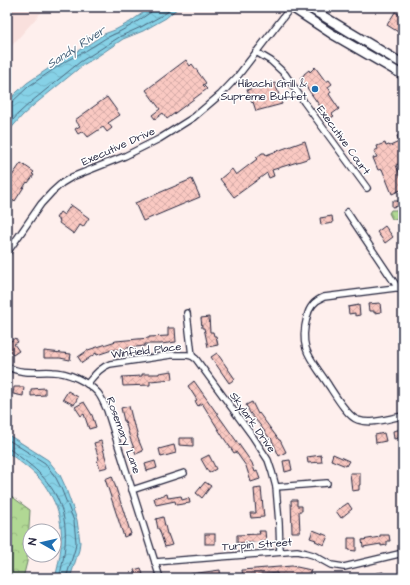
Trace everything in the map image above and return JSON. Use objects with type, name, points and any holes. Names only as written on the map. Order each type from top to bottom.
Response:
[{"type":"main road","points":[[291,7],[332,34],[403,75]]},
{"type":"main road","points":[[308,7],[403,64]]},
{"type":"street","name":"Executive Drive","points":[[7,253],[41,204],[62,183],[72,177],[151,144],[194,117],[228,88],[291,7]]},
{"type":"street","name":"Executive Court","points":[[256,52],[271,61],[285,74],[366,188]]},
{"type":"street","points":[[347,212],[401,287],[324,297],[314,302],[308,311],[304,332],[306,350],[313,363],[352,417],[360,421],[374,422],[403,416]]},
{"type":"street","points":[[187,313],[192,356]]},
{"type":"street","name":"Winfield Place","points":[[87,384],[100,369],[110,364],[171,355],[192,356]]},
{"type":"street","name":"Skylark Drive","points":[[192,356],[196,359],[268,460],[276,487],[280,552]]},
{"type":"street","name":"Rosemary Lane","points":[[7,366],[15,370],[27,372],[61,372],[70,374],[87,384],[98,393],[104,403],[160,578]]},
{"type":"street","points":[[132,490],[184,473]]},
{"type":"street","points":[[276,487],[327,483]]},
{"type":"street","name":"Turpin Street","points":[[156,562],[297,551],[313,555],[331,565],[344,567],[403,552]]},
{"type":"shaded area","points":[[7,7],[46,7],[7,51]]},
{"type":"green space","points":[[403,207],[403,220],[392,219],[389,213],[391,210],[399,210]]},
{"type":"green space","points":[[7,493],[30,510],[29,523],[22,523],[22,563],[27,563],[23,578],[7,578]]},
{"type":"water","points":[[151,7],[179,7],[166,18],[143,31],[123,39],[83,65],[34,105],[7,133],[7,101],[27,83],[64,58],[85,47],[104,34],[130,22]]},
{"type":"water","points":[[7,434],[48,460],[60,475],[77,520],[80,542],[70,578],[55,578],[58,563],[62,563],[62,523],[60,523],[54,502],[47,488],[27,467],[7,452]]},
{"type":"building","points":[[395,12],[403,17],[403,35],[387,25]]},
{"type":"building","points":[[186,60],[190,66],[192,64],[206,83],[203,85],[207,89],[167,119],[163,113],[155,119],[152,115],[160,109],[146,90]]},
{"type":"building","points":[[315,67],[326,82],[329,80],[332,84],[328,87],[331,92],[329,94],[339,109],[332,114],[334,116],[329,119],[300,78]]},
{"type":"building","points":[[275,83],[282,104],[256,111],[247,90]]},
{"type":"building","points":[[107,97],[120,115],[108,123],[112,128],[107,132],[103,127],[88,137],[83,131],[78,134],[75,129],[80,126],[75,120]]},
{"type":"building","points":[[403,133],[403,162],[396,165],[403,182],[403,189],[392,194],[382,169],[378,170],[373,158],[377,157],[374,151],[378,149],[377,146],[385,143],[386,146],[390,146],[399,142],[397,136]]},
{"type":"building","points":[[305,141],[310,158],[272,170],[274,176],[269,178],[267,173],[234,197],[220,179],[232,169],[236,175],[257,159],[256,158],[262,153],[265,153],[266,155]]},
{"type":"building","points":[[21,163],[34,172],[32,174],[34,175],[12,203],[7,200],[7,183]]},
{"type":"building","points":[[192,179],[200,197],[143,221],[135,203]]},
{"type":"building","points":[[392,201],[398,201],[399,206],[392,207]]},
{"type":"building","points":[[71,205],[89,218],[83,227],[80,225],[74,234],[59,223],[60,221],[56,218],[60,212],[64,215]]},
{"type":"building","points":[[332,216],[333,223],[321,225],[320,218]]},
{"type":"building","points":[[385,226],[393,237],[385,243],[377,232]]},
{"type":"building","points":[[380,303],[381,312],[374,313],[374,311],[369,311],[368,304]]},
{"type":"building","points":[[359,305],[360,315],[355,316],[355,313],[349,314],[348,307]]},
{"type":"building","points":[[209,317],[210,332],[213,332],[214,336],[216,336],[218,345],[208,347],[204,328],[202,328],[201,318]]},
{"type":"building","points":[[168,328],[175,328],[176,342],[145,344],[145,346],[112,350],[97,355],[96,353],[82,363],[78,357],[88,350],[116,341],[168,336]]},
{"type":"building","points":[[15,338],[18,342],[14,344],[19,351],[13,355],[8,348],[7,349],[7,344]]},
{"type":"building","points":[[44,351],[71,354],[70,360],[60,358],[44,358]]},
{"type":"building","points":[[217,353],[235,379],[229,383],[211,357]]},
{"type":"building","points":[[172,371],[173,379],[150,381],[150,385],[123,386],[122,377],[142,376],[142,374],[159,374]]},
{"type":"building","points":[[194,381],[252,463],[255,472],[257,471],[260,479],[251,482],[246,466],[236,452],[234,453],[202,403],[198,406],[195,401],[197,400],[188,386]]},
{"type":"building","points":[[14,387],[24,387],[23,396],[13,394]]},
{"type":"building","points":[[45,388],[45,395],[31,396],[31,389]]},
{"type":"building","points":[[68,391],[78,397],[74,405],[63,399]]},
{"type":"building","points":[[84,402],[92,415],[96,427],[89,429],[84,414],[81,416],[75,407]]},
{"type":"building","points":[[252,402],[258,414],[259,413],[280,440],[286,452],[279,456],[271,438],[270,439],[250,413],[246,405]]},
{"type":"building","points":[[129,406],[137,436],[143,451],[136,454],[121,408]]},
{"type":"building","points":[[402,429],[403,437],[394,439],[393,431]]},
{"type":"building","points":[[384,433],[386,441],[376,443],[375,435]]},
{"type":"building","points":[[179,438],[193,438],[193,446],[179,445]]},
{"type":"building","points":[[101,441],[108,467],[100,469],[97,460],[99,459],[94,443]]},
{"type":"building","points":[[174,445],[176,453],[161,457],[159,449]]},
{"type":"building","points":[[333,454],[349,461],[346,466],[331,460]]},
{"type":"building","points":[[209,455],[216,469],[209,473],[201,459]]},
{"type":"building","points":[[321,455],[322,462],[308,463],[307,457]]},
{"type":"building","points":[[290,460],[292,470],[285,472],[283,461]]},
{"type":"building","points":[[155,461],[157,468],[147,471],[145,464]]},
{"type":"building","points":[[350,473],[360,473],[359,490],[352,491]]},
{"type":"building","points":[[112,476],[131,534],[124,537],[105,479]]},
{"type":"building","points":[[205,482],[211,486],[202,498],[196,493]]},
{"type":"building","points":[[261,488],[264,517],[251,518],[250,513],[256,513],[254,489]]},
{"type":"building","points":[[167,494],[168,498],[181,496],[182,500],[189,498],[190,503],[176,505],[175,501],[156,505],[154,498]]},
{"type":"building","points":[[291,500],[297,500],[297,506],[302,506],[302,511],[299,511],[300,532],[292,532]]},
{"type":"building","points":[[348,503],[352,509],[341,518],[336,511]]},
{"type":"building","points":[[163,517],[167,534],[172,545],[165,547],[156,519]]},
{"type":"building","points":[[313,530],[328,536],[324,545],[310,538]]},
{"type":"building","points":[[259,531],[265,531],[266,541],[237,543],[237,535],[260,534]]},
{"type":"building","points":[[205,534],[215,534],[215,544],[205,544]]},
{"type":"building","points":[[380,535],[389,535],[390,541],[387,541],[387,545],[381,546],[381,544],[363,547],[362,540],[380,537]]},
{"type":"building","points":[[348,538],[356,538],[356,551],[348,550]]},
{"type":"building","points":[[292,566],[311,570],[309,576],[301,575],[301,578],[291,576],[283,577],[283,575],[277,575],[277,573],[243,577],[242,570]]},
{"type":"building","points":[[141,568],[144,578],[137,578],[134,570]]},
{"type":"building","points":[[220,570],[221,578],[191,578],[191,574]]},
{"type":"building","points":[[383,572],[385,578],[378,578],[377,573]]},
{"type":"place","name":"Hibachi Grill & Supreme Buffet","points":[[315,89]]},
{"type":"water label","name":"Sandy River","points":[[76,47]]}]
